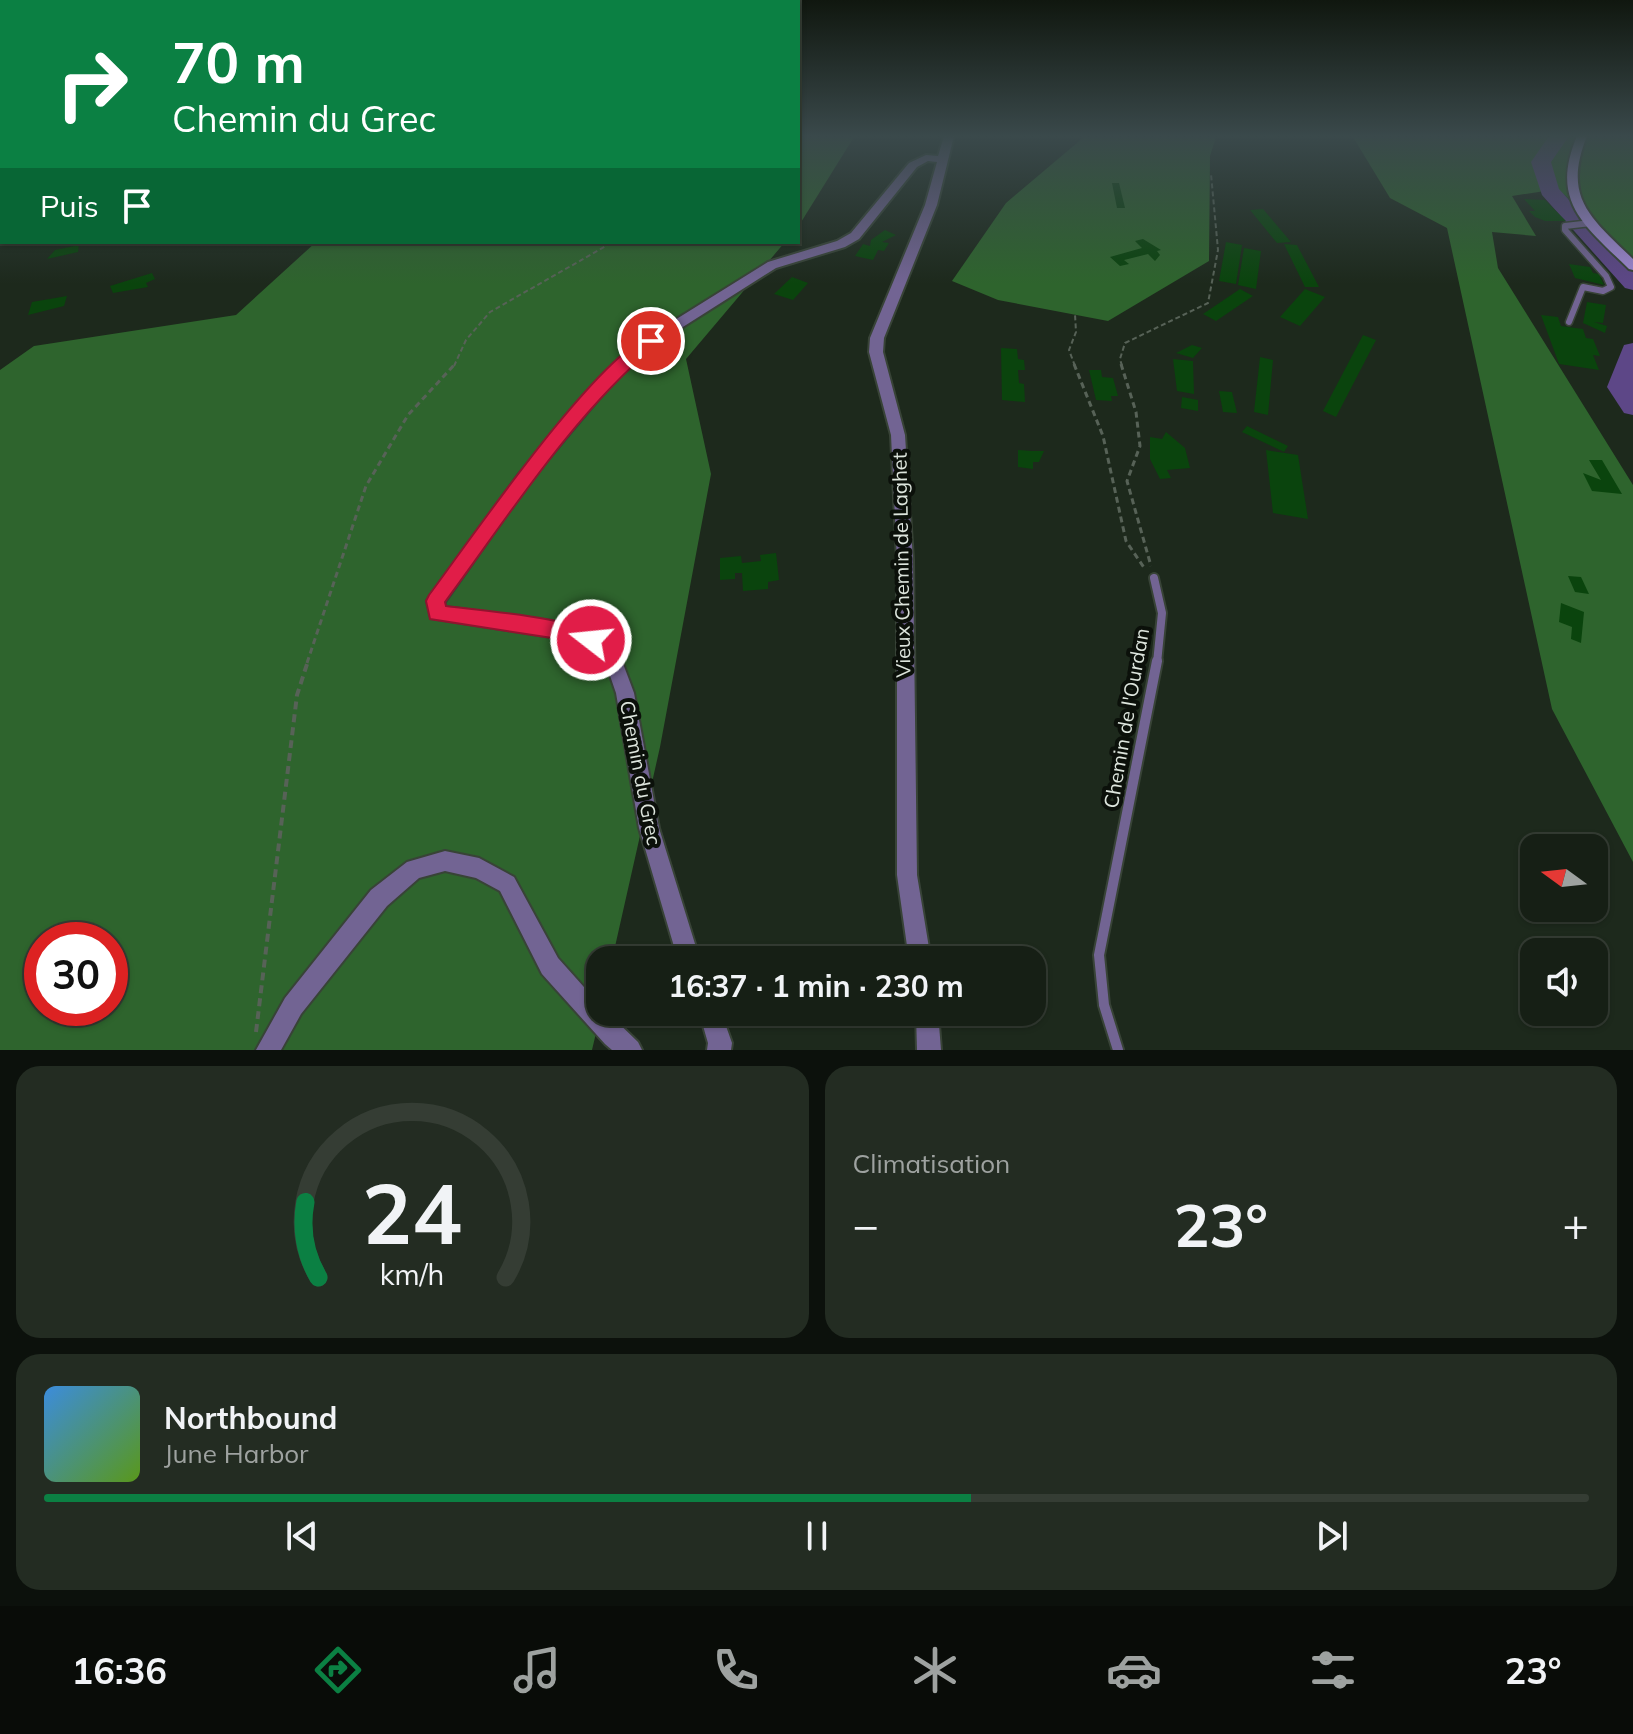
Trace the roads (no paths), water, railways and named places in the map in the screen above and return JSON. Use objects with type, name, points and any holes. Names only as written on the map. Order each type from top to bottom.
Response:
[{"type":"main road","points":[[1572,185],[1588,224],[1633,266]]},
{"type":"street","name":"Chemin du Grec","points":[[685,946],[649,828],[625,693],[613,659],[591,640],[552,629],[437,613],[436,601],[524,478],[613,373],[651,341],[772,265],[828,249],[855,236],[897,185]]},
{"type":"street","name":"Vieux Chemin de Laghet","points":[[918,946],[907,875],[905,560],[898,435],[876,352],[877,338],[931,205],[936,185]]},
{"type":"street","points":[[262,1042],[379,898],[414,869],[445,861],[479,868],[507,884],[550,966],[613,1036],[630,1050]]},
{"type":"street","points":[[715,1026],[719,1050]]},
{"type":"street","points":[[928,1026],[929,1050]]},
{"type":"lane","points":[[1569,322],[1583,287],[1603,291],[1611,287],[1606,276],[1565,230],[1565,226],[1570,224],[1588,224]]},
{"type":"lane","name":"Chemin de l'Ourdan","points":[[1118,1050],[1104,1005],[1099,955],[1159,653],[1162,613],[1154,578]]},
{"type":"waterway","points":[[1547,185],[1549,191],[1633,283]]},
{"type":"waterway","points":[[1633,351],[1620,387],[1633,406]]}]
